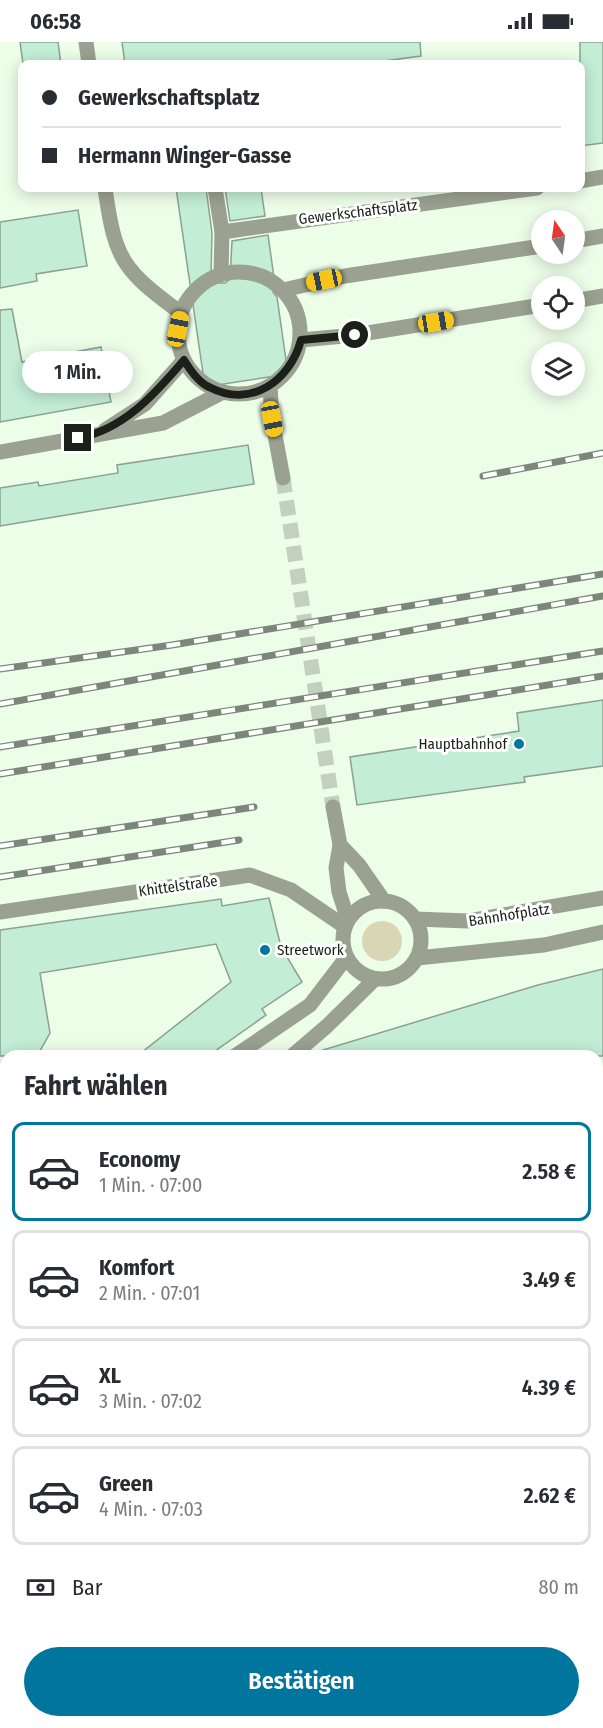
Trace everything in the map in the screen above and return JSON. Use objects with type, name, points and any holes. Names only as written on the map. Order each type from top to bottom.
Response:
[{"type":"street","points":[[86,42],[88,60]]},
{"type":"street","points":[[585,180],[603,177]]},
{"type":"street","points":[[106,192],[111,229],[124,262],[138,281],[181,313]]},
{"type":"street","points":[[216,192],[222,232],[221,274]]},
{"type":"street","name":"Gewerkschaftsplatz","points":[[222,232],[508,192]]},
{"type":"street","points":[[585,239],[603,236]]},
{"type":"street","points":[[284,290],[345,276],[531,248]]},
{"type":"street","points":[[243,271],[265,277],[284,290],[298,313],[301,340],[296,358],[285,374],[270,386],[248,394],[223,392],[207,387],[184,360],[178,337],[181,313],[196,289],[221,274],[243,271]]},
{"type":"street","points":[[585,299],[603,296]]},
{"type":"street","points":[[301,340],[355,335],[531,308]]},
{"type":"street","points":[[97,435],[145,404],[184,360]]},
{"type":"street","points":[[270,386],[272,419],[283,477]]},
{"type":"street","points":[[0,453],[163,423],[223,392]]},
{"type":"street","points":[[333,807],[340,845],[336,868],[346,923],[342,942],[346,958],[363,975],[375,979],[399,976],[417,958],[421,945],[420,931],[415,919],[403,907],[384,901],[365,904],[346,923]]},
{"type":"street","points":[[340,845],[384,901]]},
{"type":"street","name":"Khittelstraße","points":[[0,912],[250,875],[291,890],[346,923]]},
{"type":"street","name":"Bahnhofplatz","points":[[415,919],[468,921],[603,898]]},
{"type":"street","name":"Bahnhofplatz","points":[[417,958],[544,945],[603,932]]},
{"type":"street","points":[[244,1050],[310,1005],[346,958]]},
{"type":"street","points":[[299,1050],[375,979]]},
{"type":"shaded area","points":[[382,921],[390,922],[396,927],[401,933],[401,949],[396,955],[390,960],[382,961],[374,960],[368,955],[363,949],[362,941],[363,933],[368,927],[374,922]]},
{"type":"building","points":[[20,42],[58,42],[60,60],[22,60]]},
{"type":"building","points":[[122,42],[420,42],[421,56],[392,60],[124,60]]},
{"type":"building","points":[[580,42],[603,42],[603,143],[585,145],[585,60],[580,60]]},
{"type":"building","points":[[177,192],[207,192],[212,233],[211,274],[216,283],[225,283],[230,279],[232,241],[268,235],[275,285],[273,292],[277,297],[288,374],[205,387]]},
{"type":"building","points":[[226,192],[262,192],[265,216],[230,221]]},
{"type":"building","points":[[78,210],[87,266],[36,274],[37,281],[0,288],[0,222]]},
{"type":"building","points":[[12,309],[22,362],[101,347],[111,402],[0,422],[0,310]]},
{"type":"building","points":[[248,445],[254,484],[0,526],[0,488],[38,482],[39,486],[118,473],[117,465]]},
{"type":"building","name":"Hauptbahnhof","points":[[603,700],[603,766],[524,777],[525,782],[357,805],[350,757],[519,731],[517,713]]},
{"type":"building","points":[[269,898],[281,947],[302,982],[262,1009],[266,1015],[216,1050],[145,1050],[231,982],[216,944],[40,973],[50,1033],[40,1050],[0,1050],[0,930],[221,899],[222,906]]},
{"type":"building","points":[[603,969],[603,1050],[323,1050],[538,985]]},
{"type":"tunnel","points":[[283,478],[333,807]]},
{"type":"railway","points":[[483,476],[603,453]]},
{"type":"railway","points":[[0,669],[172,645],[603,574]]},
{"type":"railway","points":[[0,704],[603,596]]},
{"type":"railway","points":[[0,747],[603,651]]},
{"type":"railway","points":[[0,774],[603,676]]},
{"type":"railway","points":[[0,846],[254,807]]},
{"type":"railway","points":[[0,877],[239,840]]},
{"type":"place","name":"Hauptbahnhof","points":[[519,744]]},
{"type":"place","name":"Streetwork","points":[[265,950]]},
{"type":"route","points":[[78,438],[97,435],[145,404],[184,360],[207,387],[223,392],[248,394],[270,386],[285,374],[296,358],[301,340],[355,335]]}]
